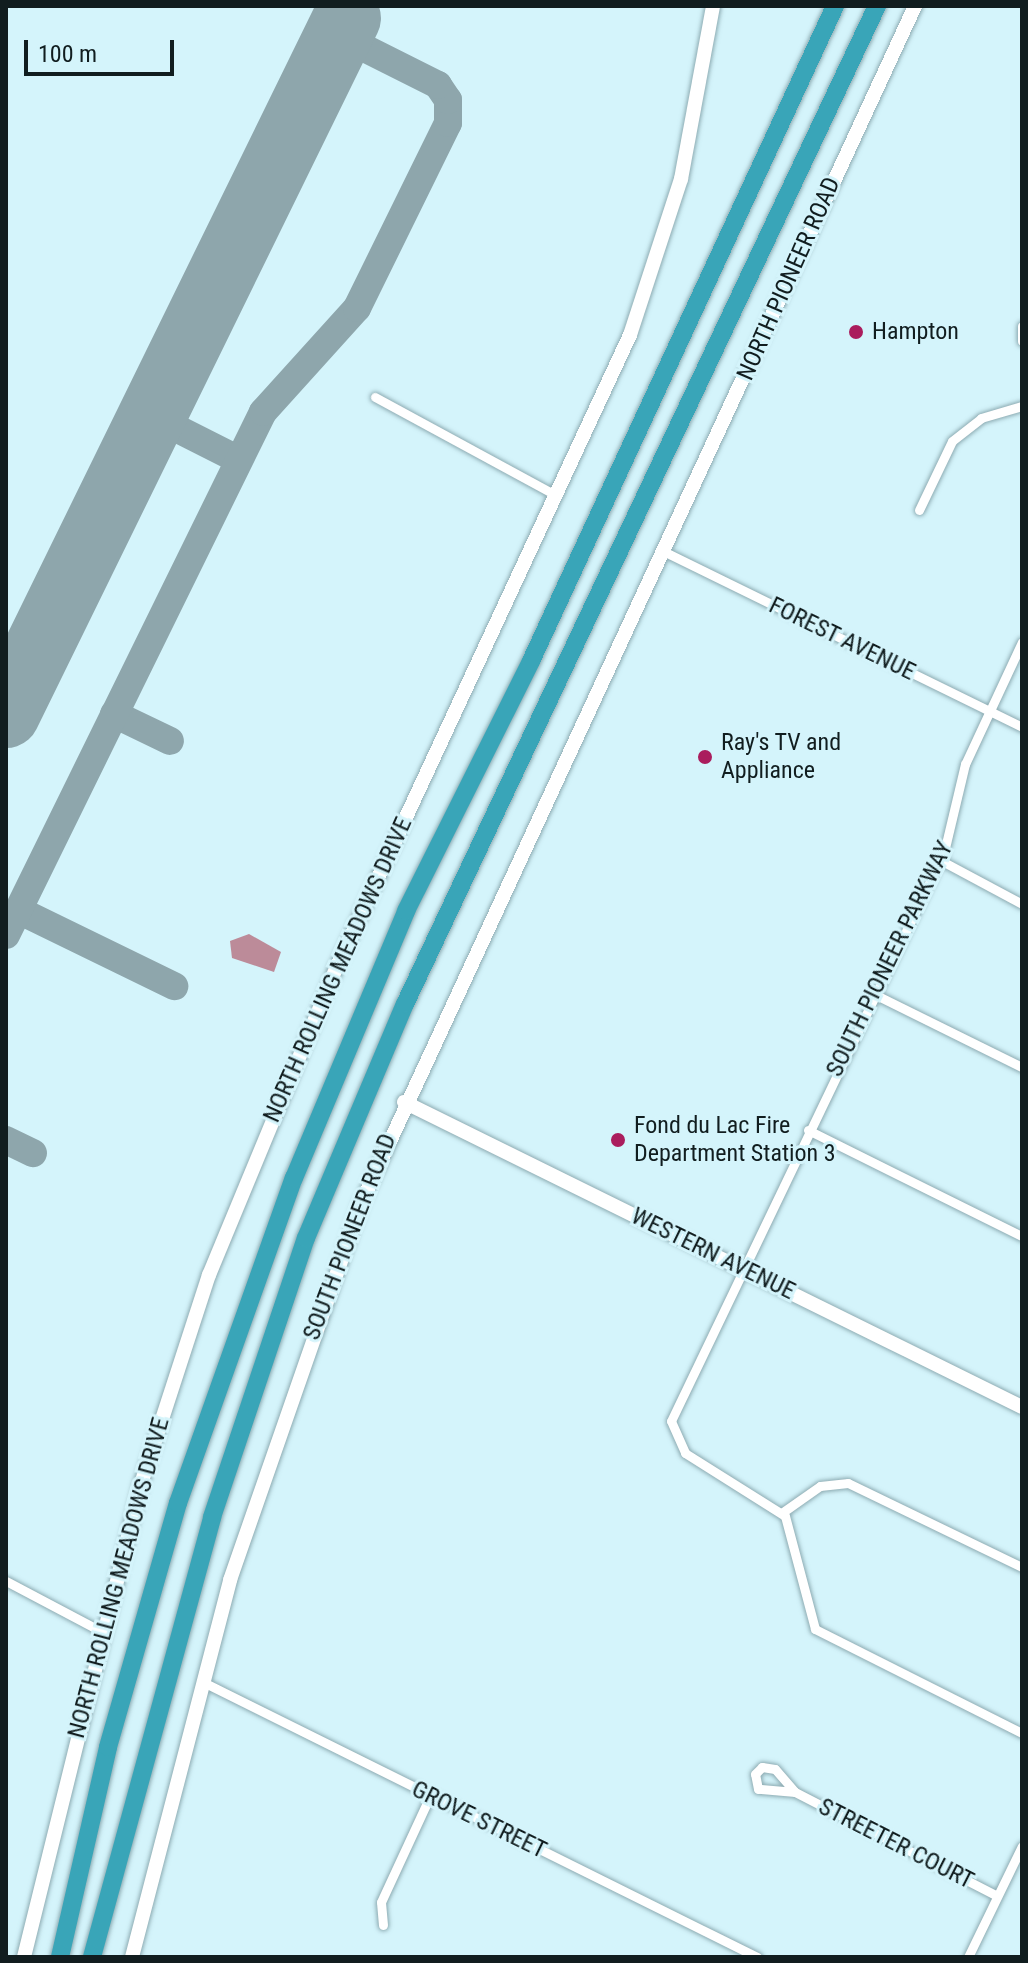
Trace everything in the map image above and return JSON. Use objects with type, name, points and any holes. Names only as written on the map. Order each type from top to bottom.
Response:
[{"type":"highway","points":[[60,1957],[108,1747],[178,1503],[294,1178],[406,911],[551,618],[835,6]]},
{"type":"highway","points":[[92,1957],[194,1577],[306,1238],[405,1004],[877,6]]},
{"type":"main road","name":"NORTH ROLLING MEADOWS DRIVE","points":[[24,1957],[101,1631],[180,1361],[259,1147],[618,364],[662,244],[713,6]]},
{"type":"main road","name":"NORTH PIONEER ROAD","points":[[663,551],[915,6]]},
{"type":"main road","name":"SOUTH PIONEER ROAD","points":[[132,1957],[201,1681],[293,1386],[404,1102],[663,551]]},
{"type":"main road","name":"WESTERN AVENUE","points":[[404,1102],[1022,1407]]},
{"type":"street","points":[[1022,326],[1022,341]]},
{"type":"street","points":[[375,397],[557,496]]},
{"type":"street","points":[[919,510],[952,441],[981,418],[1022,406]]},
{"type":"street","name":"FOREST AVENUE","points":[[663,551],[1022,727]]},
{"type":"street","name":"SOUTH PIONEER PARKWAY","points":[[783,1512],[691,1458],[672,1428],[676,1400],[940,860],[964,768],[1022,642]]},
{"type":"street","points":[[940,860],[1022,904]]},
{"type":"street","points":[[874,994],[1022,1067]]},
{"type":"street","points":[[808,1130],[1022,1236]]},
{"type":"street","points":[[1022,1567],[848,1483],[820,1486],[783,1512],[815,1629],[1022,1733]]},
{"type":"street","points":[[6,1581],[101,1631]]},
{"type":"street","name":"GROVE STREET","points":[[201,1681],[757,1957]]},
{"type":"street","name":"STREETER COURT","points":[[795,1792],[997,1896]]},
{"type":"street","points":[[383,1925],[381,1902],[430,1796]]},
{"type":"street","points":[[968,1957],[1022,1846]]},
{"type":"shaded area","points":[[249,934],[281,952],[274,972],[232,958],[230,941]]},
{"type":"taxiway","points":[[6,935],[263,412],[357,308],[448,123],[448,100],[438,85],[338,35]]},
{"type":"taxiway","points":[[152,416],[239,460]]},
{"type":"taxiway","points":[[114,714],[170,741]]},
{"type":"taxiway","points":[[18,910],[174,986]]},
{"type":"taxiway","points":[[6,1140],[33,1153]]},
{"type":"runway","points":[[6,714],[347,18]]},
{"type":"place","name":"Hampton","points":[[856,332]]},
{"type":"place","name":"Ray's TV and Appliance","points":[[705,757]]},
{"type":"place","name":"Fond du Lac Fire Department Station 3","points":[[618,1140]]}]
